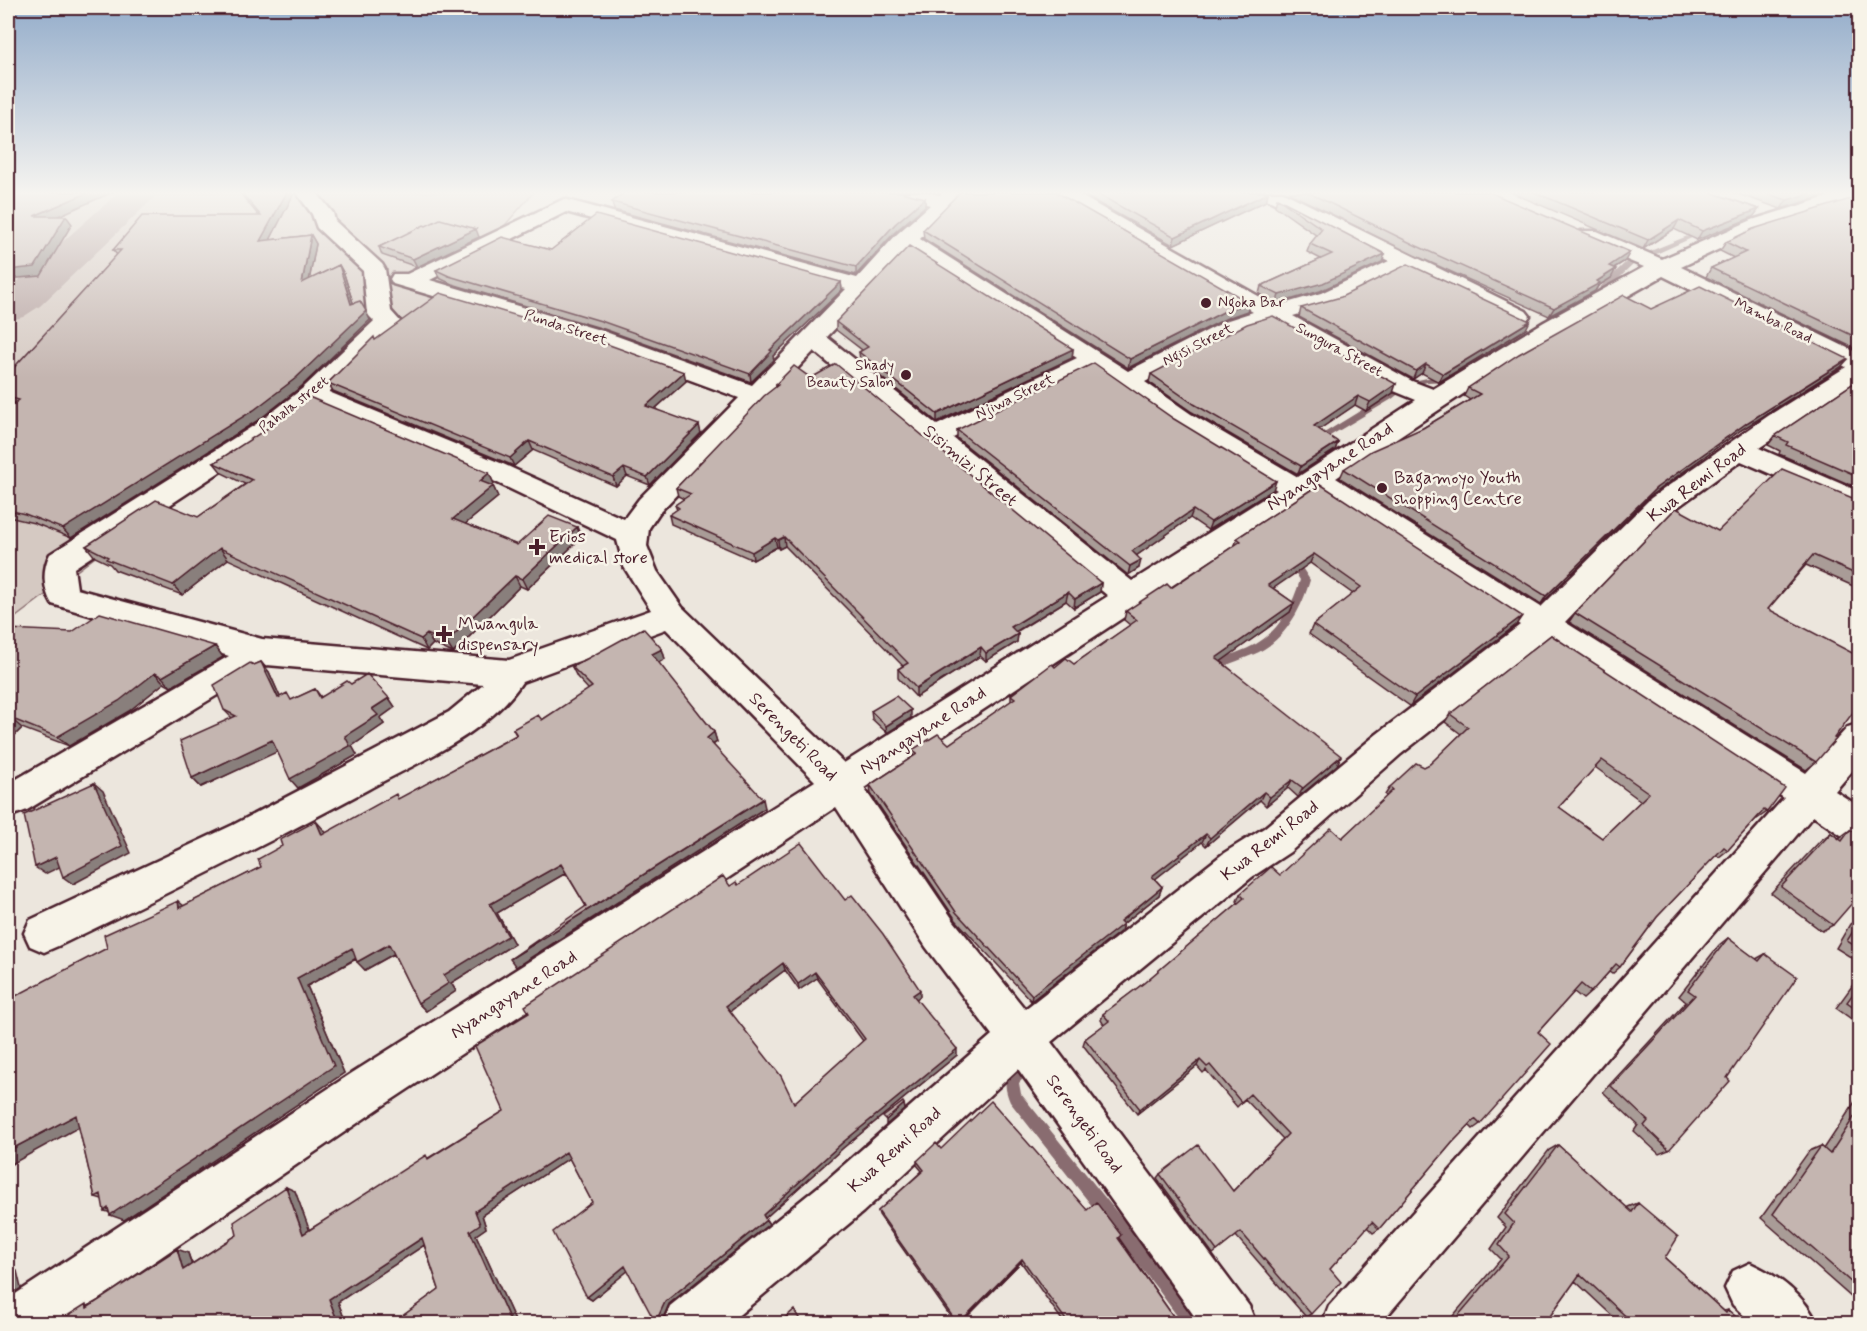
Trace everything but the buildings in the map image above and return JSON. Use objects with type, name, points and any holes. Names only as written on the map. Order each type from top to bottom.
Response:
[{"type":"street","points":[[358,254],[374,269]]},
{"type":"street","points":[[410,281],[464,254]]},
{"type":"street","points":[[743,254],[860,286]]},
{"type":"street","points":[[312,394],[493,470],[632,535],[643,515],[891,254]]},
{"type":"street","points":[[929,254],[1095,359],[1182,420],[1307,483],[1545,623],[1860,826]]},
{"type":"street","name":"Sungura Street","points":[[1170,254],[1403,386],[1433,398]]},
{"type":"street","points":[[1391,254],[1550,329]]},
{"type":"street","name":"Mamba Road","points":[[1632,254],[1860,364]]},
{"type":"street","name":"Nyangayane Road","points":[[14,1323],[65,1292],[368,1089],[795,811],[841,784],[1307,483],[1433,398],[1634,281],[1690,254]]},
{"type":"street","name":"Ngisi Street","points":[[1128,381],[1236,325],[1329,298],[1405,261]]},
{"type":"street","name":"Punda Street","points":[[374,269],[594,336],[755,395]]},
{"type":"street","name":"Pahala street","points":[[262,652],[63,596],[59,568],[61,562],[270,427],[312,394],[388,321],[379,314],[374,269]]},
{"type":"street","name":"Sisimizi Street","points":[[811,336],[936,436],[967,466],[1130,597]]},
{"type":"street","name":"Njiwa Street","points":[[936,436],[1095,359]]},
{"type":"street","name":"Kwa Remi Road","points":[[688,1323],[846,1195],[983,1070],[1238,865],[1277,840],[1389,744],[1545,623],[1661,505],[1805,402],[1860,369]]},
{"type":"street","points":[[1739,450],[1860,503]]},
{"type":"street","name":"Serengeti Road","points":[[632,535],[634,552],[649,585],[672,615],[841,784],[940,934],[1023,1040],[1231,1323]]},
{"type":"street","points":[[14,799],[262,652],[510,673],[672,615]]},
{"type":"street","points":[[44,933],[246,837],[461,722],[498,691],[510,673]]},
{"type":"street","points":[[1347,1323],[1418,1246],[1860,737]]},
{"type":"street","points":[[1750,1288],[1792,1323]]},
{"type":"shaded area","points":[[8,254],[480,254],[449,289],[8,623]]},
{"type":"waterway","points":[[8,308],[25,297],[72,254]]},
{"type":"waterway","points":[[1596,295],[1631,262],[1650,254]]},
{"type":"waterway","points":[[1315,441],[1389,397],[1403,386],[1427,380],[1454,379],[1462,375]]},
{"type":"waterway","points":[[1211,668],[1258,648],[1282,627],[1294,609],[1305,580],[1292,559]]},
{"type":"waterway","points":[[1027,1064],[1012,1081],[1015,1097],[1165,1285],[1193,1324]]},
{"type":"place","name":"Ngoka Bar","points":[[1206,303]]},
{"type":"place","name":"Shady Beauty Salon","points":[[906,375]]},
{"type":"place","name":"Bagamoyo Youth shopping Centre","points":[[1382,488]]},
{"type":"place","name":"Erios medical store","points":[[537,547]]},
{"type":"place","name":"Mwangula dispensary","points":[[444,634]]}]
